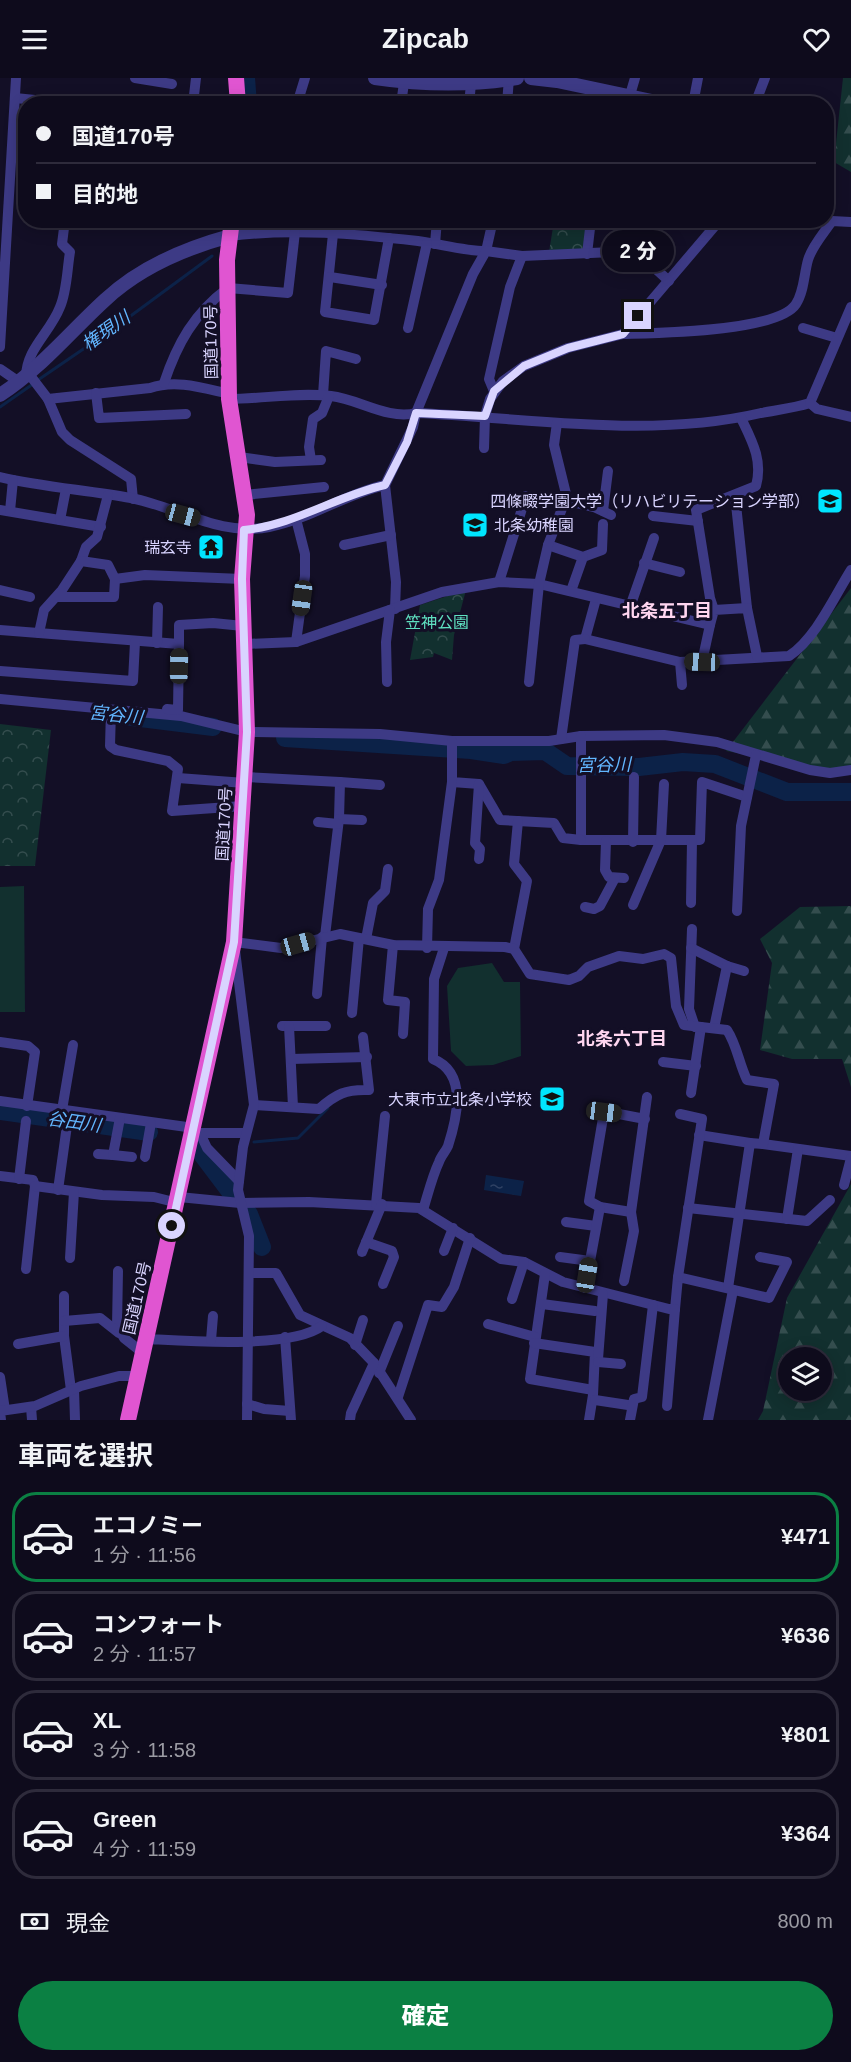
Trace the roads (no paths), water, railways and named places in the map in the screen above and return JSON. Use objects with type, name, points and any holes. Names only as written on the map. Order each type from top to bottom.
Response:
[{"type":"highway","points":[[234,80],[237,96]]},
{"type":"highway","name":"国道170号","points":[[128,1420],[195,1131],[234,942],[247,732],[242,579],[244,530],[247,515],[229,396],[227,260],[231,228]]},
{"type":"street","points":[[0,347],[4,213],[16,78]]},
{"type":"street","points":[[135,78],[154,79],[172,84]]},
{"type":"street","points":[[194,96],[196,78]]},
{"type":"street","points":[[299,96],[304,78]]},
{"type":"street","points":[[375,78],[404,82],[453,81],[471,84],[512,78],[509,96]]},
{"type":"street","points":[[531,78],[590,83],[619,96]]},
{"type":"street","points":[[625,96],[635,78]]},
{"type":"street","points":[[695,96],[698,78]]},
{"type":"street","points":[[758,96],[765,78]]},
{"type":"street","points":[[402,96],[404,82]]},
{"type":"street","points":[[470,96],[471,84]]},
{"type":"street","points":[[834,221],[851,222]]},
{"type":"street","points":[[29,380],[30,354],[51,326],[63,298],[70,252],[62,244],[64,228]]},
{"type":"street","points":[[0,395],[29,380],[107,297],[157,264],[231,228]]},
{"type":"street","points":[[164,383],[175,350],[192,322],[209,302],[228,288],[288,293],[302,228],[333,234],[389,238],[522,256],[636,251],[669,281]]},
{"type":"street","points":[[408,328],[435,228]]},
{"type":"street","points":[[387,682],[386,642],[396,582],[385,485],[413,427],[416,413],[473,274],[486,251],[491,228]]},
{"type":"street","points":[[587,254],[590,228]]},
{"type":"street","points":[[636,251],[652,228]]},
{"type":"street","points":[[623,334],[713,228]]},
{"type":"street","points":[[484,448],[485,416],[494,391],[524,366],[568,348],[623,334],[671,334],[750,324],[782,317],[796,304],[809,257],[828,228]]},
{"type":"street","points":[[333,234],[325,312],[374,320],[389,238]]},
{"type":"street","points":[[494,391],[489,379],[510,287],[522,256]]},
{"type":"street","points":[[330,277],[382,285]]},
{"type":"street","points":[[810,403],[851,307]]},
{"type":"street","points":[[802,328],[837,336],[851,332]]},
{"type":"street","points":[[239,457],[275,462],[316,460],[309,447],[313,419],[322,413],[326,395],[326,351],[356,360]]},
{"type":"street","points":[[0,369],[29,380],[48,399],[62,432],[70,440],[131,479],[133,499]]},
{"type":"street","points":[[48,399],[150,388],[164,383],[185,384],[229,396],[326,395],[379,410],[407,415],[416,413],[485,416],[557,423],[645,425],[741,418],[810,403]]},
{"type":"street","points":[[96,393],[99,418],[186,414]]},
{"type":"street","points":[[810,403],[817,410],[851,417]]},
{"type":"street","points":[[702,662],[714,610],[710,598],[696,510],[756,486],[760,472],[758,453],[741,418]]},
{"type":"street","points":[[529,682],[539,584],[548,545],[563,502],[554,445],[557,423]]},
{"type":"street","points":[[563,502],[607,513],[608,471]]},
{"type":"street","points":[[0,477],[133,499],[244,530],[269,527],[296,519],[362,490],[385,485]]},
{"type":"street","points":[[13,480],[5,510],[101,526]]},
{"type":"street","points":[[245,495],[324,487]]},
{"type":"street","points":[[60,520],[66,489]]},
{"type":"street","points":[[39,633],[44,610],[57,597],[81,561],[86,547],[97,537],[108,495]]},
{"type":"street","points":[[735,495],[747,608],[757,656]]},
{"type":"street","points":[[499,582],[526,496]]},
{"type":"street","points":[[653,516],[698,521]]},
{"type":"street","points":[[296,519],[304,554],[305,576],[296,642]]},
{"type":"street","points":[[548,545],[583,557],[602,550],[603,524]]},
{"type":"street","points":[[344,545],[392,536]]},
{"type":"street","points":[[630,607],[654,538]]},
{"type":"street","points":[[571,591],[583,557]]},
{"type":"street","points":[[57,597],[114,597],[115,579],[108,565],[81,561]]},
{"type":"street","points":[[644,563],[680,572]]},
{"type":"street","points":[[561,739],[575,640],[585,639],[680,662],[789,656],[798,650],[851,570]]},
{"type":"street","points":[[115,579],[145,575],[242,579]]},
{"type":"street","points":[[245,644],[296,642],[442,592],[499,582],[539,584],[710,625]]},
{"type":"street","points":[[0,590],[30,597]]},
{"type":"street","points":[[585,639],[596,599]]},
{"type":"street","points":[[157,643],[158,607]]},
{"type":"street","points":[[714,610],[747,608]]},
{"type":"street","points":[[178,710],[179,625],[213,623],[243,626]]},
{"type":"street","points":[[0,630],[179,644]]},
{"type":"street","points":[[0,671],[133,681],[135,642]]},
{"type":"street","points":[[680,662],[682,686]]},
{"type":"street","points":[[0,699],[167,714],[247,732],[380,735],[452,743],[561,739],[581,736],[692,737],[755,759],[830,773],[851,770]]},
{"type":"street","points":[[167,714],[167,709],[178,710],[220,719]]},
{"type":"street","points":[[111,710],[110,746],[116,750],[168,761],[178,769],[172,811],[243,806]]},
{"type":"street","points":[[581,736],[581,840]]},
{"type":"street","points":[[427,948],[428,909],[439,880],[452,782],[452,743]]},
{"type":"street","points":[[737,911],[741,826],[755,759]]},
{"type":"street","points":[[633,842],[634,777]]},
{"type":"street","points":[[178,778],[380,785]]},
{"type":"street","points":[[317,994],[338,821],[340,782]]},
{"type":"street","points":[[452,782],[479,784]]},
{"type":"street","points":[[479,784],[500,820],[554,823],[563,838],[633,842],[700,840],[702,782],[748,792]]},
{"type":"street","points":[[479,784],[475,843],[480,849],[479,859]]},
{"type":"street","points":[[633,905],[661,840],[663,784]]},
{"type":"street","points":[[318,822],[362,820]]},
{"type":"street","points":[[518,821],[514,864],[527,881],[514,949],[530,974],[569,980],[579,976],[588,967],[619,956],[643,959],[664,954],[671,958],[676,1006],[684,1025],[727,1030],[735,1040],[737,1059],[747,1080],[774,1084],[763,1144]]},
{"type":"street","points":[[691,903],[692,840]]},
{"type":"street","points":[[585,908],[594,909],[600,906],[619,878],[609,878],[605,870],[606,841]]},
{"type":"street","points":[[352,1013],[363,939],[373,903],[385,891],[388,869]]},
{"type":"street","points":[[691,1093],[696,1066],[698,1027],[689,1009],[692,929]]},
{"type":"street","points":[[247,1420],[249,1236],[240,1203],[239,1181],[246,1133],[254,1105],[234,942],[281,948],[340,934],[393,945],[427,948],[479,945],[514,949]]},
{"type":"street","points":[[393,945],[388,1000],[405,1002],[403,1034]]},
{"type":"street","points":[[423,1210],[440,1160],[448,1147],[458,1107],[455,1081],[439,1061],[433,1059],[434,979],[444,948]]},
{"type":"street","points":[[691,948],[727,966],[744,970]]},
{"type":"street","points":[[714,1028],[727,966]]},
{"type":"street","points":[[293,1107],[291,1059],[285,1026],[326,1026]]},
{"type":"street","points":[[254,1105],[319,1109],[338,1093],[350,1089],[369,1090],[368,1057],[363,1037]]},
{"type":"street","points":[[0,1042],[28,1046],[34,1052],[27,1106]]},
{"type":"street","points":[[58,1190],[73,1045]]},
{"type":"street","points":[[291,1059],[368,1057]]},
{"type":"street","points":[[663,1062],[696,1066]]},
{"type":"street","points":[[624,1281],[634,1231],[631,1212],[647,1097]]},
{"type":"street","points":[[0,1101],[67,1116],[119,1123],[151,1123],[195,1131],[246,1133]]},
{"type":"street","points":[[631,1212],[600,1207],[589,1201],[601,1111],[645,1119]]},
{"type":"street","points":[[667,1406],[678,1277],[702,1119],[680,1114]]},
{"type":"street","points":[[383,1284],[394,1257],[393,1251],[364,1247],[379,1204],[385,1116]]},
{"type":"street","points":[[19,1179],[26,1121]]},
{"type":"street","points":[[113,1155],[119,1123]]},
{"type":"street","points":[[145,1157],[151,1123]]},
{"type":"street","points":[[195,1131],[207,1148],[239,1181]]},
{"type":"street","points":[[699,1135],[851,1157],[844,1185]]},
{"type":"street","points":[[708,1420],[730,1289],[750,1143]]},
{"type":"street","points":[[787,1219],[798,1149]]},
{"type":"street","points":[[98,1154],[132,1157]]},
{"type":"street","points":[[0,1176],[33,1180],[35,1186],[26,1269]]},
{"type":"street","points":[[35,1186],[74,1192],[178,1200],[406,1205],[423,1210],[501,1259],[524,1262],[545,1274],[585,1288],[675,1309]]},
{"type":"street","points":[[70,1258],[74,1192]]},
{"type":"street","points":[[688,1208],[807,1221],[830,1200]]},
{"type":"street","points":[[585,1288],[600,1207]]},
{"type":"street","points":[[566,1222],[596,1226]]},
{"type":"street","points":[[444,1251],[453,1228]]},
{"type":"street","points":[[398,1396],[428,1305],[442,1307],[454,1287],[470,1238]]},
{"type":"street","points":[[560,1257],[590,1261]]},
{"type":"street","points":[[678,1277],[769,1298],[787,1262],[760,1257]]},
{"type":"street","points":[[512,1299],[524,1262]]},
{"type":"street","points":[[118,1271],[117,1326],[119,1333]]},
{"type":"street","points":[[249,1274],[276,1273],[300,1314],[350,1338],[398,1396],[411,1420]]},
{"type":"street","points":[[545,1274],[530,1379],[628,1405]]},
{"type":"street","points":[[591,1420],[603,1293]]},
{"type":"street","points":[[64,1296],[64,1336],[73,1390],[75,1420]]},
{"type":"street","points":[[542,1304],[595,1311]]},
{"type":"street","points":[[630,1420],[634,1399],[642,1397],[653,1305]]},
{"type":"street","points":[[212,1340],[213,1316]]},
{"type":"street","points":[[64,1320],[100,1318],[119,1333],[145,1346],[312,1334],[322,1326]]},
{"type":"street","points":[[354,1345],[363,1320]]},
{"type":"street","points":[[488,1324],[535,1340],[595,1352],[594,1395]]},
{"type":"street","points":[[350,1420],[351,1413],[398,1326]]},
{"type":"street","points":[[18,1344],[64,1336]]},
{"type":"street","points":[[247,1404],[290,1415],[285,1337]]},
{"type":"street","points":[[598,1362],[621,1364]]},
{"type":"street","points":[[0,1377],[3,1415],[119,1376],[138,1376]]},
{"type":"street","points":[[31,1407],[32,1420]]},
{"type":"water","points":[[486,1175],[524,1181],[521,1196],[484,1190]]},
{"type":"waterway","name":"権現川","points":[[246,78],[247,96]]},
{"type":"waterway","name":"権現川","points":[[38,380],[117,326],[212,256]]},
{"type":"waterway","name":"権現川","points":[[0,407],[33,384]]},
{"type":"waterway","name":"宮谷川","points":[[100,713],[213,727]]},
{"type":"waterway","name":"宮谷川","points":[[285,738],[471,750],[504,755],[511,752],[545,751],[567,766],[639,767],[683,762],[715,764],[787,792],[851,792]]},
{"type":"waterway","name":"谷田川","points":[[254,1142],[298,1138],[328,1108]]},
{"type":"waterway","name":"谷田川","points":[[0,1111],[149,1132]]},
{"type":"waterway","name":"谷田川","points":[[195,1145],[232,1194]]},
{"type":"waterway","name":"谷田川","points":[[249,1214],[262,1247]]},
{"type":"place","name":"四條畷学園大学（リハビリテーション学部）","points":[[830,501]]},
{"type":"place","name":"北条幼稚園","points":[[475,525]]},
{"type":"place","name":"瑞玄寺","points":[[211,547]]},
{"type":"place","name":"大東市立北条小学校","points":[[552,1099]]},
{"type":"district","name":"北条五丁目","points":[[667,611]]},
{"type":"district","name":"北条六丁目","points":[[622,1039]]},
{"type":"park label","name":"笠神公園","points":[[437,622]]}]
